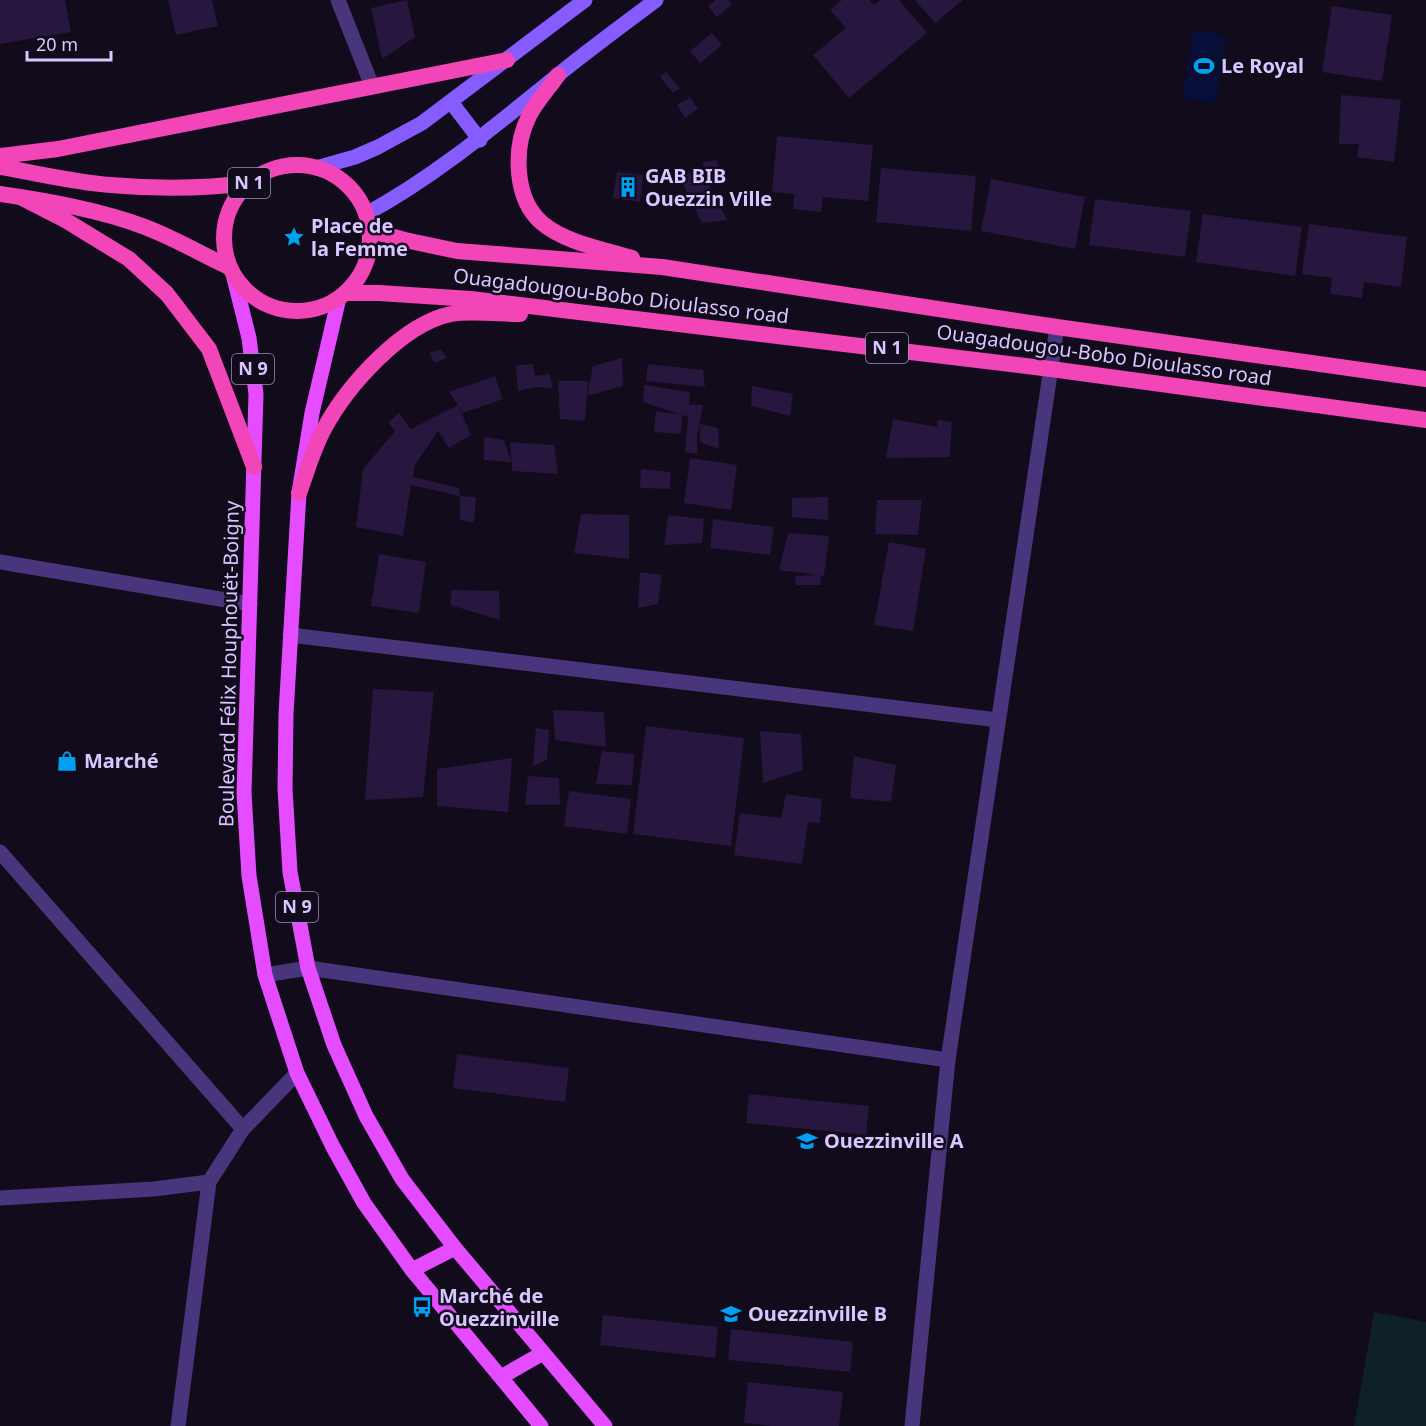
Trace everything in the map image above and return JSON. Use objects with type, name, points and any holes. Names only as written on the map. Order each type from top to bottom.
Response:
[{"type":"highway","points":[[0,156],[58,149],[507,60]]},
{"type":"highway","points":[[558,75],[529,116],[519,148],[520,177],[526,204],[542,223],[562,236],[662,267]]},
{"type":"highway","name":"N 1","points":[[298,165],[316,168],[332,174],[347,185],[358,198],[372,231],[367,261],[359,279],[342,296],[317,308],[292,311],[269,305],[248,292],[231,271],[224,250],[223,231],[236,197],[248,183],[263,173],[280,167],[298,165]]},
{"type":"highway","name":"N 1","points":[[0,167],[108,185],[181,189],[213,188],[248,183]]},
{"type":"highway","name":"N 1","points":[[0,194],[105,215],[144,227],[174,239],[231,271]]},
{"type":"highway","points":[[20,197],[129,259],[167,294],[209,349],[254,467]]},
{"type":"highway","name":"Ouagadougou-Bobo Dioulasso road","points":[[372,231],[457,252],[662,267],[1426,380]]},
{"type":"highway","name":"Ouagadougou-Bobo Dioulasso road","points":[[342,296],[429,295],[1051,369],[1426,420]]},
{"type":"highway","points":[[299,493],[317,445],[339,404],[376,361],[403,338],[430,321],[453,313],[607,316]]},
{"type":"main road","points":[[316,168],[355,157],[422,123],[585,0]]},
{"type":"main road","points":[[366,214],[391,201],[480,140],[558,75],[656,0]]},
{"type":"main road","points":[[451,102],[480,140]]},
{"type":"main road","name":"N 9","points":[[231,271],[246,322],[253,362],[256,394],[254,467]]},
{"type":"main road","name":"N 9","points":[[342,296],[314,403],[299,493],[286,714],[286,801],[290,872],[308,968],[334,1045],[366,1116],[402,1179],[455,1248],[605,1426]]},
{"type":"main road","name":"Boulevard Félix Houphouët-Boigny","points":[[254,467],[244,793],[249,876],[265,975],[297,1072],[333,1147],[364,1203],[412,1270],[541,1426]]},
{"type":"main road","points":[[412,1270],[455,1248]]},
{"type":"main road","points":[[501,1377],[543,1353]]},
{"type":"street","points":[[338,0],[372,86]]},
{"type":"street","points":[[912,1426],[948,1060],[1057,327]]},
{"type":"street","points":[[0,562],[250,604]]},
{"type":"street","points":[[290,635],[998,720]]},
{"type":"street","points":[[0,852],[243,1129]]},
{"type":"street","points":[[265,975],[308,968],[948,1060]]},
{"type":"street","points":[[178,1426],[209,1182],[243,1129],[297,1072]]},
{"type":"street","points":[[0,1198],[154,1189],[209,1182]]},
{"type":"green space","points":[[1374,1312],[1426,1322],[1426,1426],[1354,1426]]},
{"type":"shaded area","name":"Le Royal","points":[[1193,30],[1226,35],[1216,103],[1182,98]]},
{"type":"building","points":[[0,0],[65,0],[71,32],[0,44]]},
{"type":"building","points":[[168,0],[212,0],[218,26],[176,35]]},
{"type":"building","points":[[407,0],[415,37],[382,59],[371,8]]},
{"type":"building","points":[[716,0],[728,0],[732,4],[717,17],[708,6]]},
{"type":"building","points":[[842,0],[870,0],[874,5],[880,0],[899,0],[927,33],[849,98],[813,55],[846,28],[830,10]]},
{"type":"building","points":[[915,0],[963,0],[935,23]]},
{"type":"building","points":[[1332,6],[1392,15],[1382,81],[1322,72]]},
{"type":"building","points":[[712,33],[722,45],[700,63],[690,51]]},
{"type":"building","points":[[666,72],[680,88],[673,93],[660,77]]},
{"type":"building","points":[[1341,95],[1401,100],[1394,162],[1357,157],[1359,144],[1339,144]]},
{"type":"building","points":[[690,97],[698,109],[685,118],[677,105]]},
{"type":"building","points":[[777,136],[873,145],[868,201],[823,197],[821,212],[793,209],[794,194],[772,192]]},
{"type":"building","points":[[717,160],[719,172],[704,174],[703,162]]},
{"type":"building","points":[[699,167],[727,220],[702,223],[680,178]]},
{"type":"building","points":[[881,168],[976,176],[971,231],[876,222]]},
{"type":"building","name":"GAB BIB Ouezzin Ville","points":[[617,172],[643,175],[640,202],[613,198]]},
{"type":"building","points":[[991,179],[1085,197],[1075,249],[981,231]]},
{"type":"building","points":[[1095,199],[1191,211],[1185,257],[1089,245]]},
{"type":"building","points":[[1203,214],[1302,227],[1295,276],[1196,262]]},
{"type":"building","points":[[1309,224],[1407,237],[1401,287],[1364,282],[1362,298],[1330,294],[1332,278],[1302,274]]},
{"type":"building","points":[[441,349],[447,358],[435,363],[429,353]]},
{"type":"building","points":[[622,358],[623,386],[587,396],[593,366]]},
{"type":"building","points":[[533,364],[535,376],[550,374],[553,389],[537,387],[518,391],[516,365]]},
{"type":"building","points":[[648,364],[703,370],[705,387],[646,381]]},
{"type":"building","points":[[495,376],[503,399],[463,413],[449,392]]},
{"type":"building","points":[[558,381],[588,381],[585,421],[560,419]]},
{"type":"building","points":[[644,385],[690,392],[689,405],[703,405],[697,437],[697,454],[685,452],[688,417],[643,402]]},
{"type":"building","points":[[752,386],[793,394],[790,416],[751,406]]},
{"type":"building","points":[[458,405],[471,435],[449,448],[438,431],[415,465],[413,477],[459,488],[460,496],[411,485],[403,536],[356,527],[363,469],[395,431],[388,423],[399,413],[411,429]]},
{"type":"building","points":[[656,411],[682,415],[681,434],[654,432]]},
{"type":"building","points":[[893,419],[937,427],[938,420],[952,422],[950,457],[886,458]]},
{"type":"building","points":[[700,424],[718,428],[719,449],[700,442]]},
{"type":"building","points":[[484,437],[504,440],[511,462],[484,460]]},
{"type":"building","points":[[510,442],[554,445],[558,474],[512,471]]},
{"type":"building","points":[[690,458],[737,465],[731,510],[684,503]]},
{"type":"building","points":[[641,469],[671,472],[670,489],[640,488]]},
{"type":"building","points":[[460,496],[476,497],[474,523],[460,520]]},
{"type":"building","points":[[828,497],[828,520],[792,517],[792,498]]},
{"type":"building","points":[[877,500],[922,500],[918,535],[875,534]]},
{"type":"building","points":[[581,514],[629,515],[629,559],[574,553]]},
{"type":"building","points":[[668,515],[704,519],[702,543],[664,545]]},
{"type":"building","points":[[713,519],[774,527],[770,555],[710,548]]},
{"type":"building","points":[[788,533],[829,536],[824,576],[779,570]]},
{"type":"building","points":[[889,542],[926,549],[913,631],[874,625]]},
{"type":"building","points":[[379,554],[426,562],[419,613],[371,606]]},
{"type":"building","points":[[640,572],[662,575],[658,604],[638,608]]},
{"type":"building","points":[[820,575],[821,585],[796,585],[795,576]]},
{"type":"building","points":[[452,590],[499,591],[500,620],[450,605]]},
{"type":"building","points":[[373,689],[434,692],[423,797],[365,800]]},
{"type":"building","points":[[553,710],[604,712],[606,747],[555,740]]},
{"type":"building","points":[[646,726],[744,738],[731,846],[633,834]]},
{"type":"building","points":[[536,728],[549,730],[547,760],[533,766]]},
{"type":"building","points":[[760,731],[801,734],[803,770],[763,783]]},
{"type":"building","points":[[602,751],[634,754],[632,785],[596,784]]},
{"type":"building","points":[[854,756],[896,765],[891,802],[850,798]]},
{"type":"building","points":[[512,758],[508,812],[437,806],[437,769]]},
{"type":"building","points":[[528,776],[559,778],[560,805],[525,805]]},
{"type":"building","points":[[569,791],[631,799],[627,834],[564,826]]},
{"type":"building","points":[[786,794],[822,799],[820,823],[808,822],[802,864],[734,855],[740,813],[781,818]]},
{"type":"building","points":[[457,1054],[569,1068],[565,1102],[453,1088]]},
{"type":"building","points":[[749,1094],[869,1106],[866,1135],[746,1123]]},
{"type":"building","points":[[603,1315],[718,1327],[715,1358],[600,1345]]},
{"type":"building","points":[[731,1329],[853,1342],[850,1372],[728,1360]]},
{"type":"building","points":[[748,1382],[843,1392],[839,1426],[770,1426],[744,1423]]},
{"type":"place","name":"Le Royal","points":[[1204,66]]},
{"type":"place","name":"GAB BIB Ouezzin Ville","points":[[628,187]]},
{"type":"place","name":"Place de la Femme","points":[[294,237]]},
{"type":"place","name":"Marché","points":[[67,761]]},
{"type":"place","name":"Ouezzinville A","points":[[807,1141]]},
{"type":"place","name":"Marché de Ouezzinville","points":[[422,1307]]},
{"type":"place","name":"Ouezzinville B","points":[[731,1314]]}]
